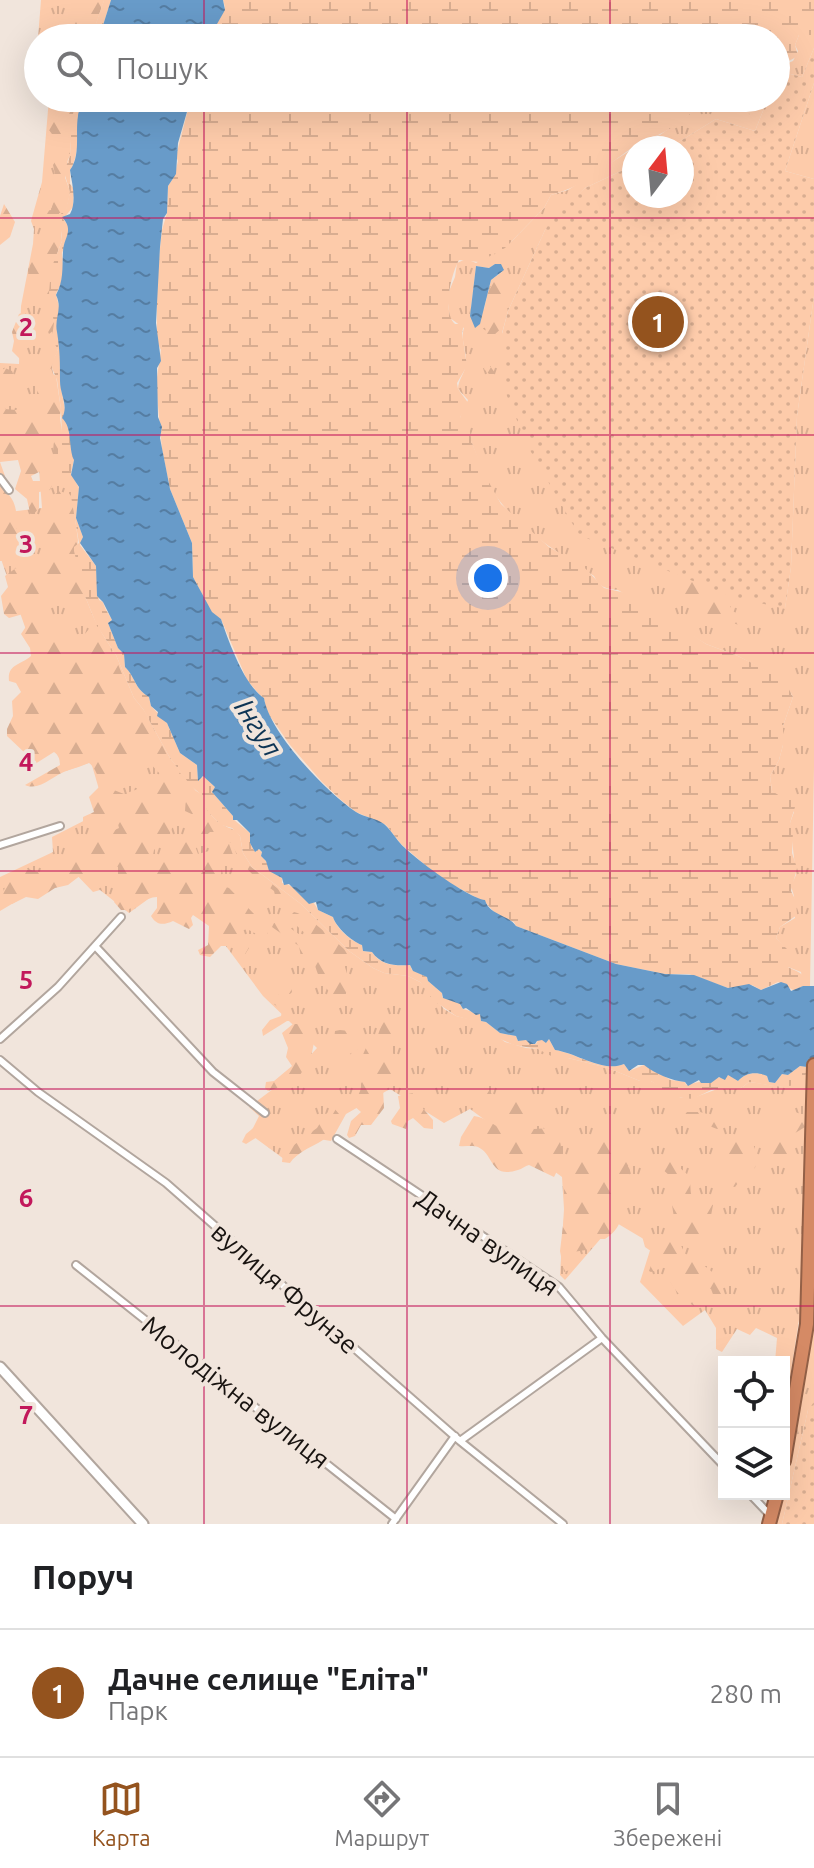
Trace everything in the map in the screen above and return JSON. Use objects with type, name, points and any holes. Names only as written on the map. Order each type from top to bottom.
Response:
[{"type":"highway","points":[[790,1428],[807,1324],[814,1065]]},
{"type":"highway","points":[[770,1520],[775,1500]]},
{"type":"street","points":[[0,478],[9,490]]},
{"type":"street","points":[[0,845],[60,826]]},
{"type":"street","points":[[0,1039],[58,987],[121,917]]},
{"type":"street","points":[[95,946],[213,1072],[265,1113]]},
{"type":"street","name":"вулиця Фрунзе","points":[[0,1060],[38,1092],[166,1183],[458,1438],[563,1524]]},
{"type":"street","name":"Дачна вулиця","points":[[337,1139],[559,1287],[602,1338],[718,1460]]},
{"type":"street","name":"Молодіжна вулиця","points":[[76,1265],[394,1521]]},
{"type":"street","points":[[394,1521],[458,1438],[602,1338]]},
{"type":"street","points":[[0,1367],[143,1524]]},
{"type":"street","points":[[755,1500],[770,1520]]},
{"type":"green space","points":[[41,0],[104,0],[96,24],[39,24]]},
{"type":"green space","points":[[89,0],[104,0],[96,24],[66,24],[68,21]]},
{"type":"green space","points":[[104,0],[111,0],[103,24],[96,24]]},
{"type":"green space","points":[[223,0],[814,0],[814,35],[799,35],[795,45],[798,56],[790,60],[790,24],[216,24],[225,7]]},
{"type":"green space","points":[[799,35],[814,35],[814,48],[802,77],[790,74],[790,62],[798,51],[795,45]]},
{"type":"green space","points":[[814,48],[814,83],[785,171],[814,179],[814,296],[797,416],[791,567],[785,609],[730,596],[579,535],[527,445],[505,391],[502,334],[508,311],[545,230],[554,217],[585,188],[622,171],[622,208],[694,208],[694,136],[688,136],[716,119],[755,131],[762,112],[790,112],[790,74],[802,77]]},
{"type":"green space","points":[[814,83],[814,179],[785,171]]},
{"type":"green space","points":[[48,112],[75,112],[65,178],[70,192],[49,293],[57,346],[52,368],[61,410],[85,596],[134,698],[170,758],[196,791],[203,795],[211,815],[240,836],[243,853],[252,867],[301,904],[349,951],[373,968],[420,982],[444,1009],[456,1016],[478,1021],[505,1042],[608,1068],[640,1081],[651,1081],[681,1098],[693,1098],[720,1088],[740,1089],[749,1082],[787,1086],[809,1071],[801,1307],[790,1378],[790,1356],[776,1356],[777,1338],[756,1328],[750,1335],[737,1329],[722,1352],[716,1349],[716,1328],[705,1310],[683,1326],[640,1282],[652,1244],[615,1222],[565,1280],[560,1275],[564,1209],[562,1177],[470,1109],[444,1123],[390,1089],[346,1114],[331,1141],[319,1139],[288,1162],[250,1134],[259,1116],[249,1107],[293,1074],[317,1048],[263,996],[211,926],[194,911],[160,897],[151,897],[129,913],[100,890],[93,892],[71,869],[0,911],[0,877],[53,852],[52,837],[105,810],[91,762],[66,771],[55,751],[32,693],[36,658],[2,562],[0,513],[42,508],[36,430],[0,424],[0,363],[19,364],[21,306],[33,244],[31,221],[42,182]]},
{"type":"green space","points":[[51,112],[74,112],[70,156],[65,165],[70,192],[65,213],[59,213],[62,241],[51,268],[54,330],[49,334],[42,317],[42,285],[28,275],[35,237],[52,229],[42,215],[51,210],[58,187],[53,165],[63,149],[49,130]]},
{"type":"green space","points":[[74,112],[82,112],[76,156],[70,170],[70,184],[74,189],[73,207],[63,219],[68,225],[68,237],[62,253],[64,277],[56,294],[60,311],[57,332],[61,350],[60,382],[74,460],[71,473],[79,488],[76,518],[83,537],[80,545],[96,566],[99,600],[112,620],[108,623],[118,648],[124,654],[125,667],[140,690],[149,697],[151,706],[167,723],[180,753],[197,765],[198,781],[204,776],[215,787],[212,792],[233,819],[250,833],[250,843],[255,852],[258,849],[262,852],[261,856],[271,872],[282,878],[282,883],[304,894],[318,910],[333,917],[344,934],[362,945],[363,951],[372,952],[389,964],[410,965],[412,970],[427,977],[442,997],[476,1015],[480,1014],[481,1021],[500,1033],[516,1036],[518,1041],[526,1039],[530,1044],[536,1044],[538,1040],[546,1043],[549,1039],[555,1050],[607,1066],[624,1064],[629,1071],[644,1065],[686,1085],[729,1075],[738,1081],[755,1073],[767,1076],[769,1082],[775,1083],[782,1074],[788,1075],[800,1066],[809,1067],[799,1082],[775,1086],[749,1082],[740,1089],[713,1089],[693,1099],[674,1097],[651,1081],[640,1081],[608,1068],[568,1058],[555,1058],[538,1049],[514,1045],[498,1038],[478,1022],[456,1016],[433,1000],[420,982],[408,976],[384,973],[349,951],[301,904],[252,867],[243,853],[240,836],[232,828],[221,825],[207,810],[204,797],[191,786],[170,758],[134,698],[116,655],[97,626],[85,596],[74,551],[79,543],[71,496],[58,464],[61,410],[52,368],[58,351],[52,337],[54,323],[49,293],[51,269],[62,241],[57,216],[65,213],[70,192],[64,172],[70,156]]},
{"type":"green space","points":[[187,112],[693,112],[658,135],[622,136],[622,155],[588,179],[551,195],[544,208],[505,248],[479,262],[459,260],[448,302],[455,324],[464,324],[462,333],[467,366],[457,383],[469,404],[460,417],[468,422],[472,443],[501,504],[549,547],[583,566],[604,588],[634,595],[706,644],[738,656],[786,684],[793,697],[783,726],[779,760],[770,776],[772,791],[790,797],[795,807],[790,823],[793,831],[792,853],[797,868],[791,891],[796,901],[797,915],[780,927],[776,938],[790,952],[788,967],[803,976],[803,986],[795,991],[778,982],[761,990],[752,985],[728,988],[689,974],[665,974],[616,964],[516,926],[514,922],[497,915],[486,903],[439,877],[401,844],[386,825],[356,812],[341,800],[290,745],[265,709],[265,701],[247,680],[221,619],[212,613],[193,577],[192,543],[170,489],[162,449],[156,384],[161,350],[157,342],[157,276],[168,186],[178,161],[176,156]]},
{"type":"green space","points":[[692,112],[762,112],[755,131],[716,119],[688,136],[656,136]]},
{"type":"green space","points":[[743,112],[761,112],[757,116]]},
{"type":"green space","points":[[622,156],[622,171],[585,188],[545,230],[508,311],[502,333],[785,608],[791,567],[797,416],[814,296],[814,767],[810,986],[803,986],[801,972],[788,967],[784,947],[776,938],[780,927],[795,918],[791,886],[796,875],[790,823],[794,812],[772,791],[770,776],[783,745],[783,726],[793,697],[791,693],[766,671],[706,644],[618,590],[603,587],[594,576],[534,535],[496,496],[460,417],[468,400],[458,389],[466,363],[464,328],[450,318],[447,296],[457,263],[466,259],[476,263],[512,241],[544,208],[551,195],[568,190]],"holes":[[[495,264],[502,272],[491,280],[484,309],[470,316],[476,266],[489,268]]]},
{"type":"green space","points":[[4,204],[15,222],[10,237],[0,245],[0,216]]},
{"type":"green space","points":[[494,278],[498,279],[502,289],[509,292],[510,297],[503,311],[503,327],[495,334],[495,346],[489,352],[490,366],[495,373],[492,377],[484,369],[486,360],[482,339],[478,337],[469,343],[477,329],[487,331],[485,323],[498,311],[496,303],[486,298]]},
{"type":"green space","points":[[24,312],[31,319],[26,328],[29,335],[24,344],[22,361],[12,351],[12,332],[19,314]]},
{"type":"green space","points":[[49,343],[57,346],[58,352],[52,368],[43,372],[38,366],[45,363],[43,346]]},
{"type":"green space","points":[[5,368],[12,371],[17,384],[4,396],[5,409],[27,411],[44,429],[48,462],[43,470],[31,476],[33,481],[48,481],[52,485],[50,490],[39,492],[39,508],[33,515],[27,499],[15,489],[21,471],[18,460],[0,462],[0,372]]},
{"type":"green space","points":[[44,375],[56,376],[61,410],[58,422],[53,422],[43,412],[37,395]]},
{"type":"green space","points":[[61,425],[59,467],[65,479],[62,487],[57,485],[53,454]]},
{"type":"green space","points":[[0,486],[15,508],[22,545],[15,554],[17,562],[0,561]]},
{"type":"green space","points":[[60,491],[72,496],[78,540],[76,549],[87,594],[77,606],[54,596],[48,607],[9,618],[4,614],[1,596],[8,587],[5,576],[16,568],[39,573],[44,558],[40,539],[26,531],[23,520],[42,516],[48,499]]},
{"type":"green space","points":[[686,577],[731,595],[729,602],[732,611],[748,618],[750,623],[740,625],[727,622],[719,625],[688,601],[682,592],[661,583],[661,579]]},
{"type":"green space","points":[[84,611],[91,613],[132,698],[145,712],[169,759],[188,783],[183,796],[167,805],[174,822],[170,834],[154,850],[151,865],[121,884],[118,882],[118,867],[106,861],[91,867],[96,883],[81,875],[38,899],[26,897],[12,904],[3,900],[3,895],[6,884],[16,871],[26,869],[40,872],[47,865],[72,858],[119,828],[118,824],[109,822],[83,826],[83,817],[94,812],[89,797],[101,785],[124,794],[160,781],[163,777],[144,757],[127,756],[121,764],[120,779],[110,787],[102,783],[89,763],[42,784],[25,785],[60,765],[59,756],[54,752],[35,764],[29,763],[26,754],[7,736],[13,716],[12,701],[21,692],[16,683],[9,681],[10,671],[31,656],[30,648],[21,634],[29,622],[37,619],[42,622],[47,614],[57,625],[66,626],[69,637],[84,635],[89,629],[83,619]]},
{"type":"green space","points":[[194,790],[202,795],[213,818],[235,831],[242,854],[250,866],[283,893],[281,898],[276,899],[274,891],[266,885],[259,887],[255,898],[241,895],[240,889],[252,883],[253,875],[238,859],[233,844],[215,832],[210,832],[195,846],[198,854],[222,842],[229,844],[233,855],[223,866],[216,884],[229,888],[255,915],[270,920],[264,938],[247,929],[241,931],[249,948],[244,956],[238,954],[234,946],[221,946],[210,957],[200,955],[198,950],[208,945],[209,926],[193,915],[193,925],[189,929],[173,921],[158,923],[151,916],[157,908],[157,897],[126,910],[121,910],[114,902],[116,898],[131,892],[145,874],[158,865],[162,851],[176,851],[201,828],[196,816],[185,811],[186,797]]},
{"type":"green space","points":[[294,912],[309,919],[357,959],[355,964],[344,964],[350,983],[345,996],[338,996],[327,989],[319,977],[313,957],[301,957],[299,946],[272,927],[274,923],[281,922],[312,943],[292,919]]},
{"type":"green space","points":[[282,982],[291,987],[290,994],[267,995],[259,989],[264,984]]},
{"type":"green space","points":[[286,1001],[285,1008],[302,1021],[287,1021],[263,1036],[262,1030],[270,1020],[281,1016],[282,1011],[274,1004]]},
{"type":"green space","points":[[385,1021],[391,1029],[390,1047],[396,1058],[396,1071],[383,1088],[384,1108],[371,1125],[361,1125],[355,1136],[349,1138],[351,1121],[361,1112],[353,1105],[361,1088],[363,1056],[367,1046],[374,1047]]},
{"type":"green space","points":[[293,1024],[300,1024],[312,1031],[315,1038],[311,1057],[300,1075],[289,1084],[268,1091],[266,1082],[274,1081],[292,1066],[286,1057],[288,1048],[282,1033]]},
{"type":"green space","points":[[335,1031],[349,1031],[358,1043],[357,1050],[344,1057],[338,1049],[329,1046],[334,1040]]},
{"type":"green space","points":[[483,1086],[510,1107],[526,1092],[529,1095],[528,1120],[534,1129],[550,1128],[554,1123],[558,1125],[562,1155],[555,1161],[557,1171],[554,1177],[529,1165],[509,1172],[502,1171],[478,1147],[459,1146],[474,1116],[511,1131],[506,1119],[479,1095]]},
{"type":"green space","points":[[422,1094],[419,1104],[433,1120],[433,1129],[424,1128],[413,1118],[408,1121],[406,1129],[392,1124],[400,1108],[398,1096]]},
{"type":"green space","points":[[334,1108],[339,1114],[332,1132],[290,1163],[282,1162],[283,1153],[317,1128]]},
{"type":"green space","points":[[687,1112],[700,1112],[741,1123],[753,1144],[756,1160],[755,1168],[748,1170],[735,1187],[725,1185],[721,1172],[726,1159],[718,1153],[718,1149],[722,1145],[729,1147],[739,1137],[738,1127],[730,1125],[717,1129],[697,1121],[689,1125],[682,1118]]},
{"type":"green space","points":[[795,1112],[804,1115],[805,1127],[787,1138],[791,1151],[805,1157],[803,1162],[771,1156],[767,1148],[767,1134],[774,1122]]},
{"type":"green space","points":[[263,1120],[268,1121],[267,1131],[246,1144],[242,1142],[246,1134]]},
{"type":"green space","points":[[597,1135],[633,1147],[635,1160],[628,1166],[630,1171],[615,1214],[621,1219],[608,1237],[599,1239],[586,1250],[573,1252],[570,1256],[572,1269],[564,1272],[560,1251],[565,1209],[563,1177],[571,1171],[574,1154]]},
{"type":"green space","points":[[647,1156],[679,1167],[689,1176],[691,1193],[697,1203],[702,1208],[709,1203],[713,1205],[710,1221],[718,1234],[713,1242],[694,1248],[688,1245],[683,1233],[676,1235],[687,1258],[711,1271],[721,1288],[720,1298],[714,1297],[711,1289],[707,1288],[705,1301],[699,1308],[677,1292],[665,1267],[649,1271],[655,1254],[645,1247],[642,1236],[649,1235],[658,1240],[675,1224],[672,1205],[681,1186],[660,1167],[645,1163]]},
{"type":"green space","points":[[814,1270],[814,1407],[808,1410],[790,1489],[793,1436]]},
{"type":"green space","points":[[814,1402],[814,1524],[782,1524],[790,1500],[808,1410]]},
{"type":"green space","points":[[779,1500],[787,1500],[782,1524],[773,1524]]},
{"type":"water","points":[[111,0],[223,0],[225,10],[217,24],[103,24]]},
{"type":"water","name":"Інгул","points":[[187,112],[178,143],[176,174],[168,186],[167,213],[163,219],[160,247],[156,323],[161,361],[157,368],[158,417],[162,427],[160,438],[170,489],[192,543],[193,577],[212,612],[221,619],[244,673],[264,698],[268,712],[287,744],[344,803],[359,814],[384,824],[406,849],[428,867],[466,892],[485,900],[491,909],[516,926],[616,964],[665,974],[694,975],[728,988],[749,984],[761,990],[781,982],[787,984],[791,991],[814,986],[814,1068],[800,1066],[788,1075],[782,1074],[775,1083],[769,1082],[763,1074],[755,1073],[738,1081],[728,1075],[725,1080],[719,1077],[711,1083],[701,1083],[699,1080],[688,1086],[644,1065],[629,1071],[624,1064],[607,1066],[555,1050],[549,1039],[546,1043],[542,1040],[530,1044],[526,1040],[518,1041],[516,1036],[500,1033],[481,1021],[480,1014],[476,1015],[463,1009],[460,1004],[443,998],[427,977],[413,971],[410,965],[389,964],[372,952],[363,951],[362,945],[344,933],[333,917],[318,910],[316,902],[309,904],[289,884],[284,885],[282,878],[269,871],[262,852],[259,849],[255,852],[250,843],[250,833],[237,820],[233,820],[212,792],[215,787],[203,776],[198,781],[197,765],[180,753],[167,723],[157,716],[158,712],[151,706],[149,697],[140,690],[125,667],[124,654],[118,648],[108,623],[112,620],[97,596],[96,566],[80,543],[83,537],[76,518],[79,487],[71,475],[74,460],[68,427],[62,418],[64,404],[56,327],[59,305],[56,295],[68,231],[62,217],[70,214],[73,204],[70,170],[77,151],[78,114]]},
{"type":"water","points":[[501,264],[504,270],[491,280],[480,324],[475,328],[470,316],[476,266],[489,268]]},
{"type":"place","name":"Дачне селище \"Еліта\"","points":[[658,322]]}]
